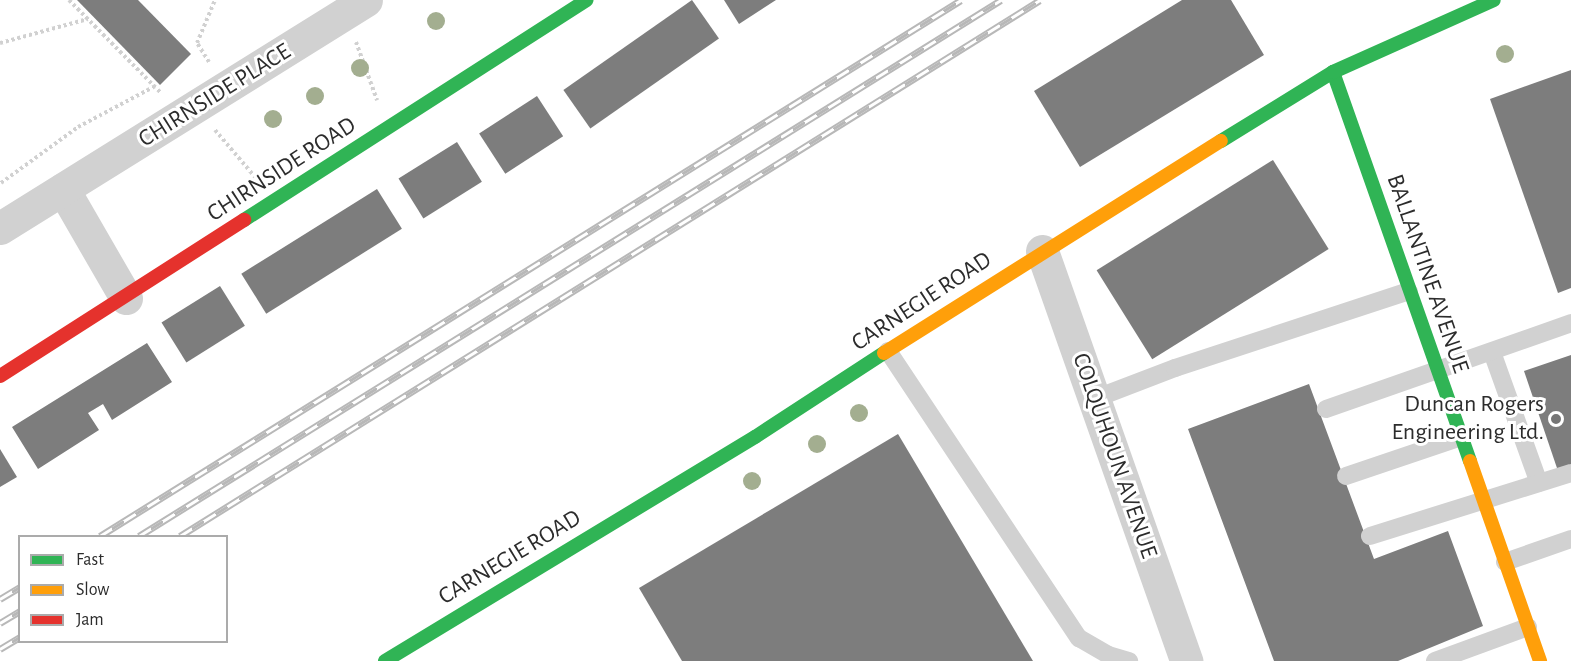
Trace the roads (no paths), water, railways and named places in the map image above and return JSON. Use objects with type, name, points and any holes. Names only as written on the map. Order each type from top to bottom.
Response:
[{"type":"street","name":"CHIRNSIDE ROAD","points":[[0,376],[126,298],[274,200],[587,0]]},
{"type":"street","name":"CARNEGIE ROAD","points":[[385,661],[755,437],[1042,251],[1333,72],[1494,0]]},
{"type":"street","name":"CHIRNSIDE PLACE","points":[[0,228],[227,90],[356,6]]},
{"type":"street","name":"BALLANTINE AVENUE","points":[[1333,72],[1540,661]]},
{"type":"street","points":[[63,189],[126,298]]},
{"type":"street","name":"COLQUHOUN AVENUE","points":[[1042,251],[1186,661]]},
{"type":"lane","points":[[1094,399],[1175,368],[1409,291]]},
{"type":"lane","points":[[1326,409],[1571,324]]},
{"type":"lane","points":[[888,351],[1079,638],[1108,656],[1129,661]]},
{"type":"lane","points":[[1492,352],[1539,483]]},
{"type":"lane","points":[[1346,476],[1461,437]]},
{"type":"lane","points":[[1370,536],[1571,473]]},
{"type":"lane","points":[[1505,562],[1571,539]]},
{"type":"lane","points":[[1435,661],[1528,627]]},
{"type":"lane","points":[[410,645],[421,661]]},
{"type":"railway","points":[[102,535],[961,0]]},
{"type":"railway","points":[[141,535],[1001,0]]},
{"type":"railway","points":[[182,535],[1040,0]]},
{"type":"railway","points":[[0,599],[18,588]]},
{"type":"railway","points":[[0,623],[18,612]]},
{"type":"railway","points":[[0,649],[18,638]]},
{"type":"place","name":"Duncan Rogers Engineering Ltd.","points":[[1556,419]]}]
